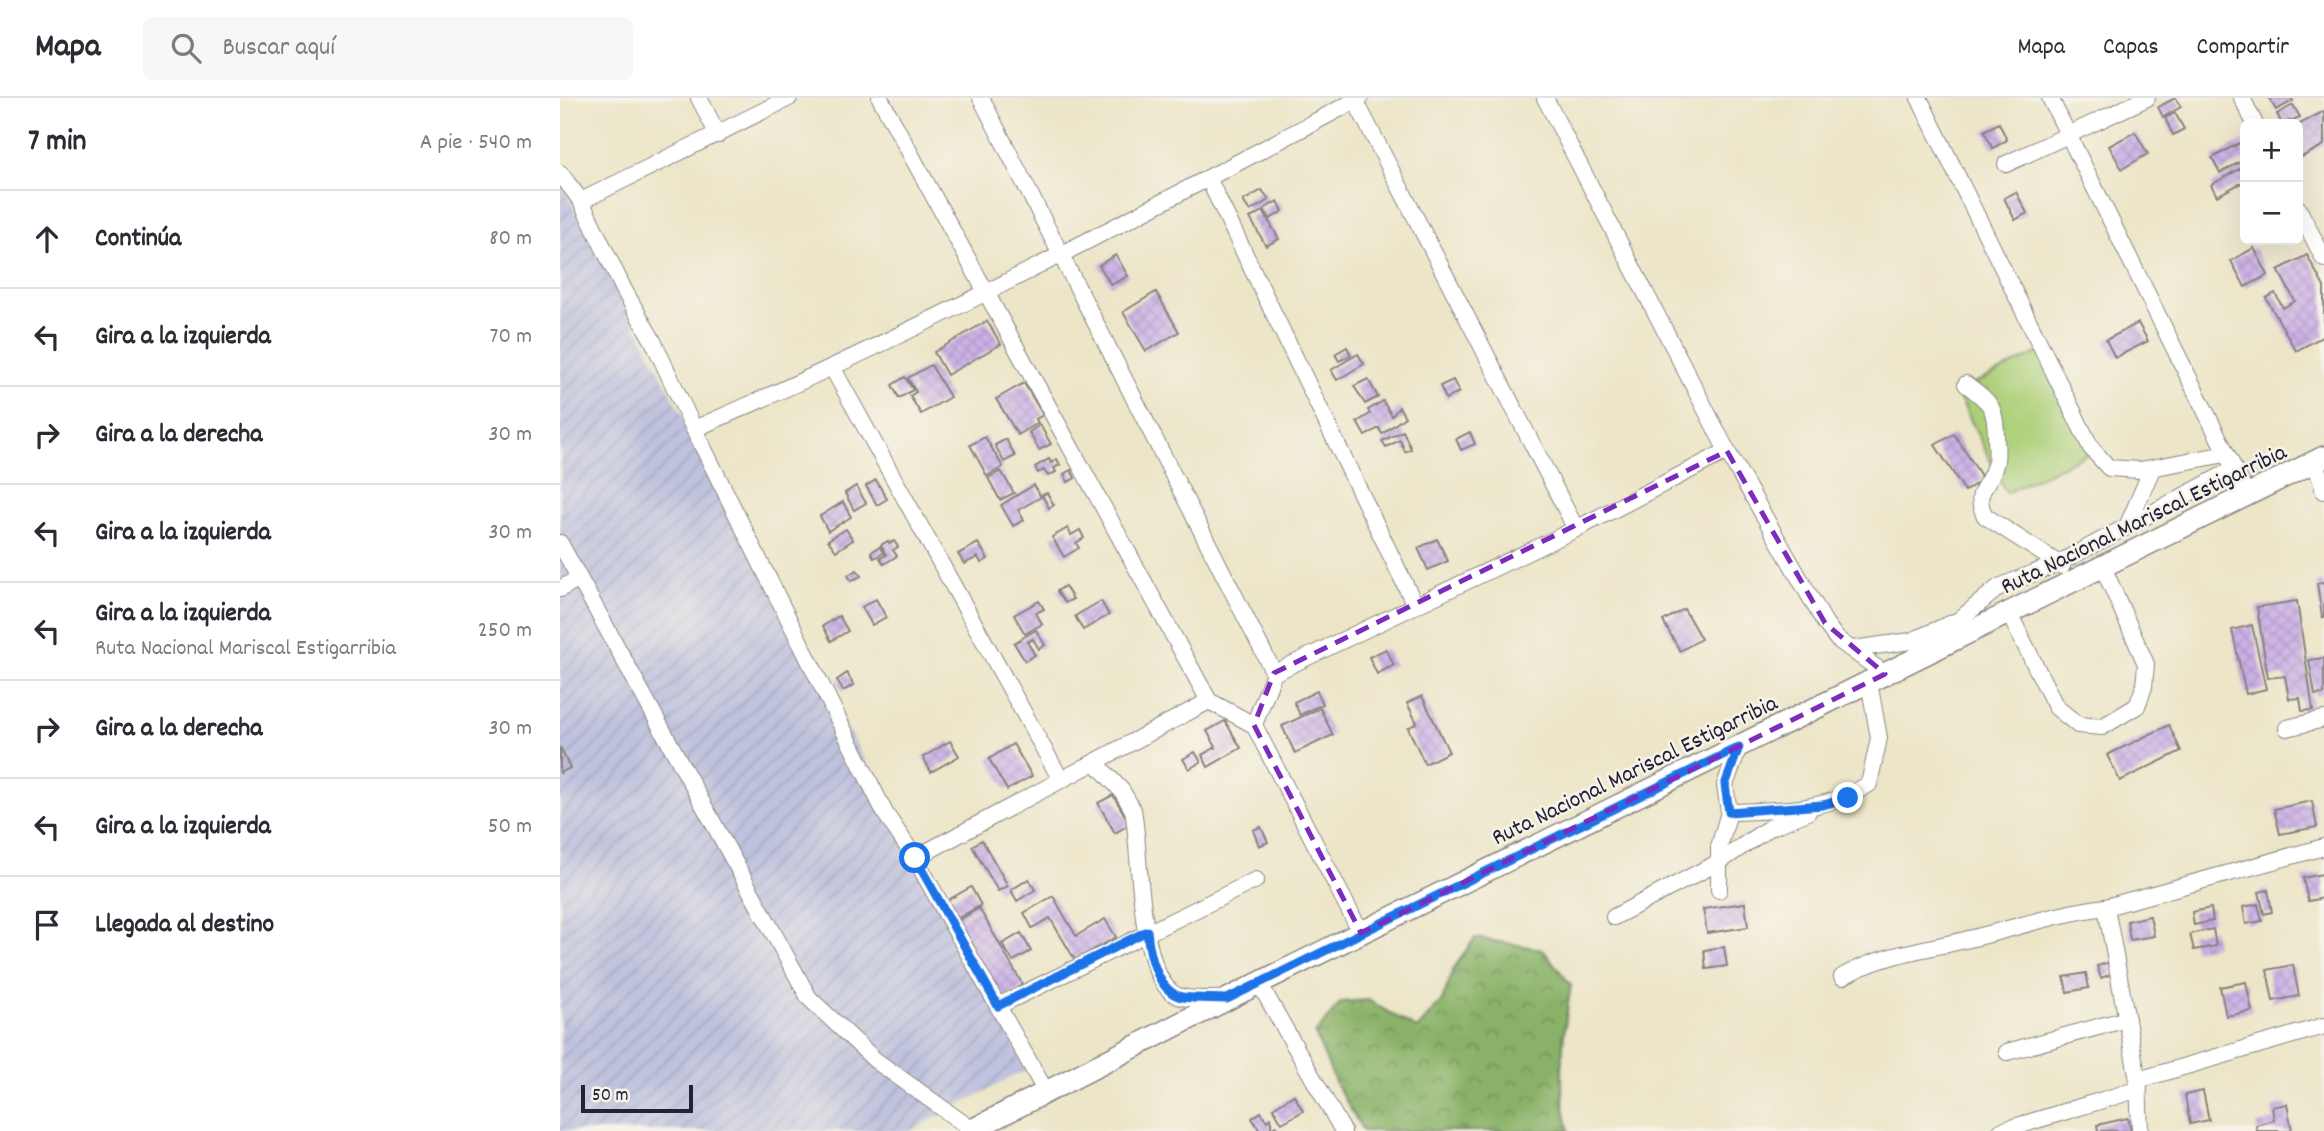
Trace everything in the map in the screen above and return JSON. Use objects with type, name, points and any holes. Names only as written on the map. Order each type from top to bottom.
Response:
[{"type":"main road","name":"Ruta Nacional Mariscal Estigarribia","points":[[972,1130],[1259,983],[2320,459]]},
{"type":"street","points":[[699,98],[719,135]]},
{"type":"street","points":[[581,201],[789,98]]},
{"type":"street","points":[[880,98],[1209,701],[1254,725],[1361,933]]},
{"type":"street","points":[[981,98],[1274,673]]},
{"type":"street","points":[[1545,98],[1727,451],[1825,623],[1837,639],[1853,649],[1877,678],[1879,738],[1869,784],[1848,798],[1823,805],[1769,828],[1719,862],[1614,917]]},
{"type":"street","points":[[1919,98],[2091,448],[2109,468],[2152,469],[2230,461]]},
{"type":"street","points":[[2050,98],[2247,495]]},
{"type":"street","points":[[2006,164],[2147,98]]},
{"type":"street","points":[[2242,98],[2252,119]]},
{"type":"street","points":[[694,429],[833,369],[986,294],[1358,99],[1576,529]]},
{"type":"street","points":[[560,173],[581,201],[624,290],[653,341],[885,813],[915,858],[1046,1092]]},
{"type":"street","points":[[1208,178],[1415,605]]},
{"type":"street","points":[[2303,218],[2324,259]]},
{"type":"street","points":[[833,369],[1061,780]]},
{"type":"street","points":[[1966,384],[1988,401],[1996,415],[1996,464],[1979,494],[1985,516],[2059,563],[2075,580]]},
{"type":"street","points":[[1254,725],[1274,673],[1576,529],[1727,451]]},
{"type":"street","points":[[2320,459],[2324,491]]},
{"type":"street","points":[[1853,649],[1911,641],[1959,620],[1999,587],[2059,563],[2230,461]]},
{"type":"street","points":[[2129,522],[2152,469]]},
{"type":"street","points":[[560,543],[809,998],[875,1060],[972,1130]]},
{"type":"street","points":[[2009,613],[2056,707],[2078,725],[2102,727],[2137,706],[2144,687],[2146,664],[2103,567]]},
{"type":"street","points":[[560,589],[579,578]]},
{"type":"street","points":[[915,858],[1209,701]]},
{"type":"street","points":[[2287,728],[2324,719]]},
{"type":"street","points":[[1719,890],[1719,862],[1729,812],[1725,785],[1739,747]]},
{"type":"street","points":[[1095,762],[1122,792],[1133,810],[1152,959],[1168,990],[1180,996],[1227,999]]},
{"type":"street","points":[[1729,812],[1823,805]]},
{"type":"street","points":[[1842,977],[1860,966],[1930,946],[1964,940],[2062,912],[2106,907],[2324,847]]},
{"type":"street","points":[[998,1006],[1256,880]]},
{"type":"street","points":[[2106,907],[2138,1085],[2140,1131]]},
{"type":"street","points":[[1259,983],[1343,1131]]},
{"type":"street","points":[[2007,1052],[2127,1019]]},
{"type":"street","points":[[2001,1131],[2324,1026]]},
{"type":"highlighted area","points":[[1727,451],[1825,623],[1885,674],[1361,933],[1254,725],[1274,673]]},
{"type":"shaded area","points":[[560,182],[1027,1069],[910,1131],[560,1131]]},
{"type":"green space","points":[[2041,351],[2091,452],[2006,493],[1957,392]]},
{"type":"green space","points":[[1475,938],[1542,949],[1571,985],[1563,1040],[1562,1076],[1569,1131],[1363,1131],[1336,1084],[1315,1034],[1341,1002],[1368,1000],[1417,1029],[1442,1001],[1454,968]]},
{"type":"building","points":[[2175,98],[2181,107],[2163,117],[2158,107]]},
{"type":"building","points":[[2269,98],[2291,98],[2293,101],[2276,110]]},
{"type":"building","points":[[2293,105],[2300,117],[2280,119],[2277,114]]},
{"type":"building","points":[[2324,111],[2324,145],[2303,156],[2303,122]]},
{"type":"building","points":[[2175,113],[2184,129],[2173,135],[2165,118]]},
{"type":"building","points":[[1999,123],[2007,140],[1993,148],[1984,131]]},
{"type":"building","points":[[2135,132],[2148,154],[2122,169],[2109,146]]},
{"type":"building","points":[[2240,143],[2240,162],[2220,173],[2212,158]]},
{"type":"building","points":[[2240,169],[2240,184],[2217,196],[2211,185]]},
{"type":"building","points":[[1262,190],[1269,200],[1250,211],[1243,201]]},
{"type":"building","points":[[2016,192],[2027,213],[2015,220],[2004,198]]},
{"type":"building","points":[[1278,201],[1283,211],[1270,219],[1264,209]]},
{"type":"building","points":[[1263,211],[1279,239],[1266,246],[1250,218]]},
{"type":"building","points":[[2254,248],[2268,275],[2245,287],[2231,261]]},
{"type":"building","points":[[1116,255],[1128,276],[1111,285],[1099,265]]},
{"type":"building","points":[[2307,255],[2324,287],[2324,336],[2296,351],[2266,298],[2275,293],[2283,308],[2295,301],[2278,270]]},
{"type":"building","points":[[1156,292],[1179,332],[1146,351],[1123,312]]},
{"type":"building","points":[[987,321],[1001,344],[947,375],[934,352]]},
{"type":"building","points":[[2138,323],[2148,341],[2115,358],[2106,340]]},
{"type":"building","points":[[1347,347],[1351,355],[1339,361],[1335,354]]},
{"type":"building","points":[[1358,354],[1364,364],[1337,380],[1331,370]]},
{"type":"building","points":[[931,365],[950,397],[921,414],[910,396],[916,392],[908,378]]},
{"type":"building","points":[[905,377],[913,390],[899,398],[892,385]]},
{"type":"building","points":[[1368,379],[1378,397],[1365,404],[1354,386]]},
{"type":"building","points":[[1453,380],[1459,392],[1446,399],[1440,386]]},
{"type":"building","points":[[1024,383],[1043,415],[1036,419],[1038,423],[1018,435],[996,399]]},
{"type":"building","points":[[1383,401],[1392,416],[1399,407],[1405,417],[1382,434],[1379,428],[1365,436],[1357,422],[1370,414],[1368,410]]},
{"type":"building","points":[[1040,425],[1051,444],[1039,450],[1029,432]]},
{"type":"building","points":[[1403,431],[1411,449],[1405,452],[1400,440],[1386,447],[1382,441]]},
{"type":"building","points":[[1470,432],[1475,444],[1461,450],[1456,439]]},
{"type":"building","points":[[1954,434],[1983,479],[1965,491],[1935,445]]},
{"type":"building","points":[[985,437],[1003,467],[987,476],[970,445]]},
{"type":"building","points":[[1006,439],[1015,456],[1004,462],[995,445]]},
{"type":"building","points":[[1049,459],[1051,463],[1057,459],[1060,465],[1054,468],[1056,472],[1048,476],[1044,470],[1038,473],[1035,467]]},
{"type":"building","points":[[1071,470],[1075,478],[1068,482],[1064,474]]},
{"type":"building","points":[[1001,471],[1014,493],[1000,500],[988,478]]},
{"type":"building","points":[[876,480],[887,499],[877,505],[866,486]]},
{"type":"building","points":[[1034,485],[1041,497],[1018,510],[1024,520],[1013,526],[1001,505]]},
{"type":"building","points":[[856,486],[866,503],[854,510],[845,493]]},
{"type":"building","points":[[1047,493],[1054,505],[1049,508],[1042,495]]},
{"type":"building","points":[[843,502],[851,517],[828,531],[820,516]]},
{"type":"building","points":[[1068,528],[1071,535],[1080,530],[1084,538],[1076,543],[1079,548],[1064,557],[1052,537]]},
{"type":"building","points":[[846,529],[853,540],[836,551],[828,540]]},
{"type":"building","points":[[1437,539],[1448,561],[1428,570],[1418,548]]},
{"type":"building","points":[[894,541],[898,547],[893,550],[897,556],[884,564],[880,558],[886,555],[881,545]]},
{"type":"building","points":[[978,543],[988,559],[981,563],[978,557],[964,564],[958,554]]},
{"type":"building","points":[[880,547],[883,553],[874,558],[871,552]]},
{"type":"building","points":[[857,570],[861,576],[851,581],[848,575]]},
{"type":"building","points":[[2324,582],[2324,617],[2322,617],[2317,583]]},
{"type":"building","points":[[1065,586],[1073,599],[1065,603],[1057,591]]},
{"type":"building","points":[[876,599],[886,617],[872,625],[862,607]]},
{"type":"building","points":[[1039,601],[1044,609],[1036,613],[1042,624],[1025,634],[1014,615]]},
{"type":"building","points":[[1101,601],[1109,615],[1083,630],[1075,616]]},
{"type":"building","points":[[2297,601],[2313,710],[2302,711],[2300,698],[2289,699],[2285,676],[2268,678],[2257,607]]},
{"type":"building","points":[[1684,609],[1701,639],[1680,651],[1663,621]]},
{"type":"building","points":[[839,616],[848,631],[831,641],[823,626]]},
{"type":"building","points":[[2252,625],[2266,689],[2246,694],[2232,630]]},
{"type":"building","points":[[1036,630],[1045,645],[1039,649],[1033,639],[1027,642],[1035,655],[1025,661],[1014,643]]},
{"type":"building","points":[[1386,649],[1394,665],[1377,674],[1369,657]]},
{"type":"building","points":[[2324,658],[2324,694],[2315,695],[2309,660]]},
{"type":"building","points":[[847,673],[854,685],[843,691],[837,680]]},
{"type":"building","points":[[1317,691],[1323,704],[1300,715],[1294,702]]},
{"type":"building","points":[[1422,696],[1449,752],[1425,764],[1408,728],[1417,723],[1407,703]]},
{"type":"building","points":[[1320,708],[1333,735],[1295,753],[1282,726]]},
{"type":"building","points":[[1225,721],[1241,748],[1208,767],[1202,755],[1216,747],[1207,731]]},
{"type":"building","points":[[2169,725],[2181,751],[2120,781],[2107,755]]},
{"type":"building","points":[[950,741],[959,756],[931,772],[923,757]]},
{"type":"building","points":[[1013,744],[1032,776],[1007,790],[989,759]]},
{"type":"building","points":[[560,747],[570,768],[560,773]]},
{"type":"building","points":[[1195,752],[1201,762],[1189,769],[1183,759]]},
{"type":"building","points":[[1113,795],[1130,824],[1115,833],[1098,803]]},
{"type":"building","points":[[2312,801],[2317,827],[2280,834],[2274,809]]},
{"type":"building","points":[[1261,827],[1268,842],[1259,846],[1253,830]]},
{"type":"building","points":[[982,840],[1008,886],[998,891],[972,846]]},
{"type":"building","points":[[2322,874],[2324,898],[2308,901],[2303,878]]},
{"type":"building","points":[[1029,879],[1035,890],[1017,901],[1011,890]]},
{"type":"building","points":[[971,887],[981,905],[953,921],[943,903]]},
{"type":"building","points":[[2268,890],[2272,912],[2264,914],[2259,892]]},
{"type":"building","points":[[1053,896],[1076,936],[1105,919],[1116,937],[1075,960],[1050,918],[1032,928],[1024,913]]},
{"type":"building","points":[[1745,903],[1748,927],[1707,933],[1703,909]]},
{"type":"building","points":[[2258,904],[2262,921],[2246,924],[2243,907]]},
{"type":"building","points":[[979,908],[1024,987],[1001,1000],[956,922]]},
{"type":"building","points":[[2211,908],[2213,921],[2194,925],[2192,912]]},
{"type":"building","points":[[2150,916],[2154,936],[2130,940],[2127,921]]},
{"type":"building","points":[[2213,929],[2216,946],[2194,950],[2190,934]]},
{"type":"building","points":[[1021,933],[1031,951],[1013,961],[1002,944]]},
{"type":"building","points":[[1724,947],[1727,966],[1706,969],[1704,950]]},
{"type":"building","points":[[2108,963],[2112,974],[2101,978],[2097,966]]},
{"type":"building","points":[[2293,965],[2299,996],[2273,1001],[2267,970]]},
{"type":"building","points":[[2086,973],[2089,988],[2067,992],[2064,977]]},
{"type":"building","points":[[2246,982],[2252,1011],[2226,1016],[2220,987]]},
{"type":"building","points":[[2203,1091],[2209,1120],[2190,1124],[2185,1095]]},
{"type":"building","points":[[1294,1095],[1303,1111],[1282,1123],[1273,1108]]},
{"type":"building","points":[[2287,1104],[2292,1131],[2257,1131],[2256,1125],[2274,1120],[2272,1107]]},
{"type":"building","points":[[1261,1112],[1267,1121],[1271,1118],[1271,1129],[1276,1126],[1280,1131],[1260,1131],[1252,1118]]},
{"type":"building","points":[[2128,1118],[2131,1131],[2098,1131],[2097,1125]]},
{"type":"route","points":[[915,858],[998,1006],[1147,931],[1152,959],[1168,990],[1180,996],[1227,999],[1739,747],[1725,785],[1729,812],[1823,805],[1848,798]]}]
